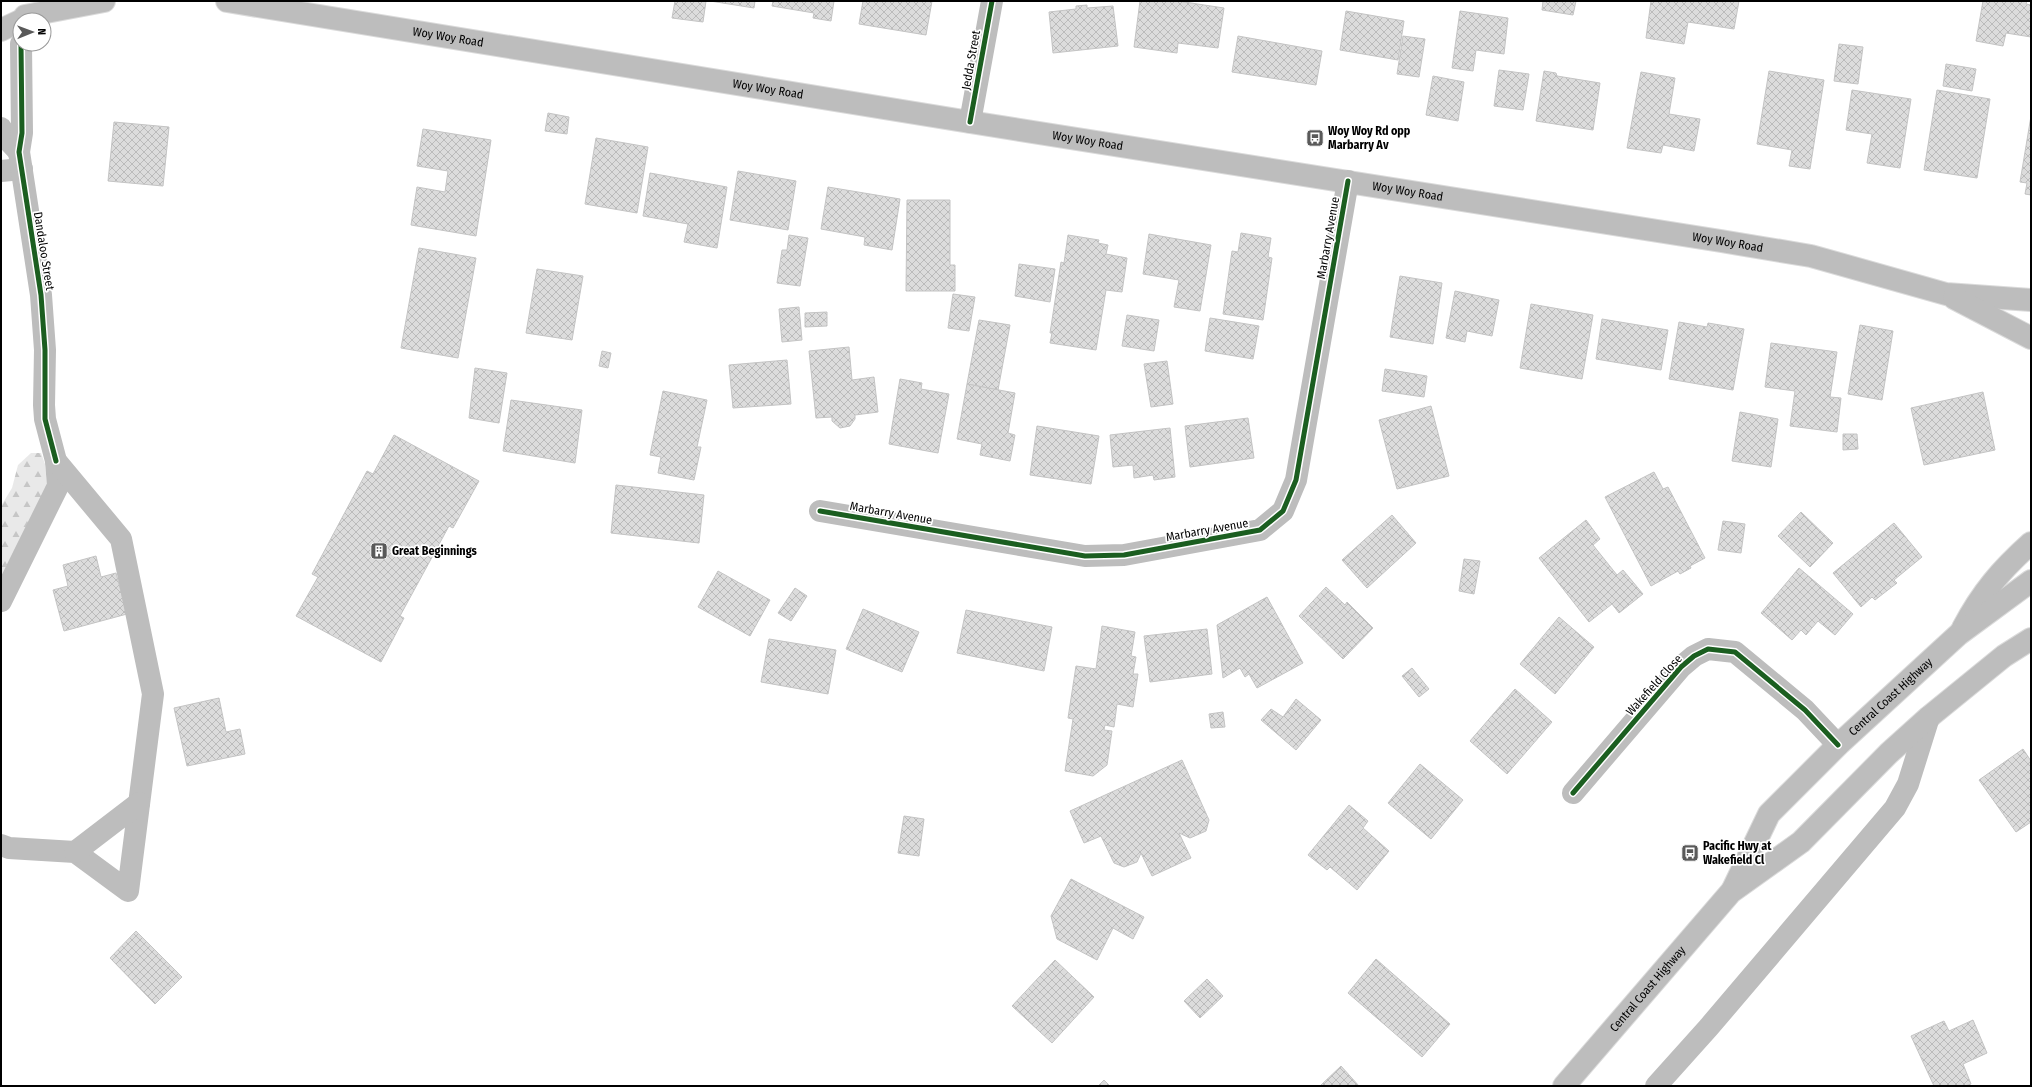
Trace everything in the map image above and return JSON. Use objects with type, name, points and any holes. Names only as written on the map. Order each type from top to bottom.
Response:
[{"type":"main road","points":[[46,12],[104,1]]},
{"type":"main road","name":"Woy Woy Road","points":[[227,1],[970,122],[1348,181],[1811,256],[1946,294],[2031,338]]},
{"type":"main road","name":"Jedda Street","points":[[970,122],[992,1]]},
{"type":"main road","points":[[1,30],[12,24]]},
{"type":"main road","name":"Dandaloo Street","points":[[1,601],[58,486],[56,461],[46,419],[45,350],[41,295],[14,164],[22,133],[21,52]]},
{"type":"main road","points":[[1,128],[14,164]]},
{"type":"main road","name":"Marbarry Avenue","points":[[820,512],[1085,556],[1124,555],[1260,530],[1283,511],[1296,480],[1348,181]]},
{"type":"main road","name":"Woy Woy Road","points":[[1946,294],[2031,300]]},
{"type":"main road","points":[[1,845],[9,848],[76,852],[128,891],[153,694],[121,539],[56,461]]},
{"type":"main road","points":[[1959,634],[1978,600],[2003,569],[2031,543]]},
{"type":"main road","name":"Central Coast Highway","points":[[1731,892],[1769,814],[1838,745],[1959,634],[2031,581]]},
{"type":"main road","name":"Central Coast Highway","points":[[1564,1086],[1731,892],[1801,842],[1889,753],[1929,717],[2004,656],[2031,639]]},
{"type":"main road","name":"Wakefield Close","points":[[1573,793],[1681,667],[1694,656],[1708,649],[1735,652],[1805,710],[1838,745]]},
{"type":"main road","points":[[1656,1086],[1710,1027],[1895,808],[1908,784],[1929,717]]},
{"type":"main road","points":[[76,852],[139,803]]},
{"type":"green space","points":[[31,453],[41,453],[45,464],[47,486],[1,576],[1,506],[12,488],[18,465]]},
{"type":"building","points":[[675,1],[706,1],[703,22],[672,18]]},
{"type":"building","points":[[710,1],[755,1],[754,8]]},
{"type":"building","points":[[773,1],[834,1],[831,21],[813,18],[814,13],[772,6]]},
{"type":"building","points":[[863,1],[932,1],[926,35],[859,24]]},
{"type":"building","points":[[1140,1],[1178,1],[1224,8],[1218,48],[1178,43],[1177,53],[1134,47]]},
{"type":"building","points":[[1543,1],[1576,1],[1573,15],[1542,10]]},
{"type":"building","points":[[1651,1],[1739,1],[1734,29],[1688,22],[1684,44],[1646,38]]},
{"type":"building","points":[[1983,1],[2027,1],[2026,4],[2031,5],[2031,37],[2006,33],[2003,46],[1976,41]]},
{"type":"building","points":[[1087,5],[1087,8],[1113,6],[1118,46],[1053,53],[1049,12],[1076,9],[1076,6]]},
{"type":"building","points":[[1346,11],[1404,21],[1398,60],[1340,50]]},
{"type":"building","points":[[1460,11],[1508,18],[1504,54],[1476,50],[1473,71],[1452,68]]},
{"type":"building","points":[[1238,36],[1322,51],[1316,85],[1232,72]]},
{"type":"building","points":[[1403,36],[1425,39],[1419,77],[1397,74]]},
{"type":"building","points":[[1839,44],[1863,47],[1858,84],[1834,81]]},
{"type":"building","points":[[1946,64],[1976,69],[1972,91],[1943,86]]},
{"type":"building","points":[[1499,70],[1529,74],[1523,110],[1494,106]]},
{"type":"building","points":[[1544,71],[1556,73],[1557,76],[1600,83],[1593,130],[1536,121]]},
{"type":"building","points":[[1769,71],[1824,80],[1810,169],[1789,166],[1792,150],[1757,144]]},
{"type":"building","points":[[1641,72],[1675,78],[1669,114],[1700,119],[1694,151],[1663,145],[1661,153],[1627,148]]},
{"type":"building","points":[[1433,76],[1464,82],[1458,121],[1426,115]]},
{"type":"building","points":[[1852,90],[1911,99],[1900,168],[1867,163],[1872,134],[1846,130]]},
{"type":"building","points":[[1937,90],[1990,99],[1977,178],[1924,170]]},
{"type":"building","points":[[548,113],[569,117],[567,134],[545,131]]},
{"type":"building","points":[[2031,116],[2031,195],[2025,194],[2027,183],[2020,182]]},
{"type":"building","points":[[114,122],[169,127],[163,186],[108,181]]},
{"type":"building","points":[[423,129],[491,140],[476,236],[411,225],[417,187],[445,192],[448,171],[417,166]]},
{"type":"building","points":[[596,138],[648,147],[637,213],[585,204]]},
{"type":"building","points":[[738,171],[796,181],[788,230],[730,220]]},
{"type":"building","points":[[650,173],[727,187],[717,248],[684,242],[688,224],[643,216]]},
{"type":"building","points":[[828,187],[900,199],[892,250],[864,245],[865,237],[821,229]]},
{"type":"building","points":[[907,200],[950,200],[950,265],[955,265],[955,291],[906,291]]},
{"type":"building","points":[[1241,233],[1271,238],[1268,257],[1272,258],[1263,320],[1223,314],[1232,251],[1238,252]]},
{"type":"building","points":[[1149,234],[1211,245],[1200,311],[1174,307],[1179,280],[1143,274]]},
{"type":"building","points":[[789,235],[808,238],[800,286],[777,283],[782,250],[787,250]]},
{"type":"building","points":[[1068,235],[1099,240],[1098,243],[1108,245],[1106,254],[1127,258],[1122,292],[1106,290],[1096,350],[1050,343],[1052,333],[1050,333],[1061,262],[1064,263]]},
{"type":"building","points":[[419,248],[476,258],[458,358],[401,348]]},
{"type":"building","points":[[1019,264],[1055,269],[1050,302],[1015,296]]},
{"type":"building","points":[[537,269],[583,276],[572,340],[526,333]]},
{"type":"building","points":[[1400,276],[1442,283],[1433,344],[1390,337]]},
{"type":"building","points":[[1455,291],[1499,300],[1492,336],[1467,331],[1465,342],[1446,338]]},
{"type":"building","points":[[953,294],[975,297],[969,331],[948,328]]},
{"type":"building","points":[[1531,304],[1593,315],[1582,379],[1520,368]]},
{"type":"building","points":[[799,307],[802,340],[782,342],[779,309]]},
{"type":"building","points":[[827,312],[827,326],[805,327],[805,313]]},
{"type":"building","points":[[1127,315],[1159,320],[1154,351],[1122,346]]},
{"type":"building","points":[[1210,318],[1259,326],[1253,359],[1205,351]]},
{"type":"building","points":[[1602,319],[1668,330],[1661,370],[1596,359]]},
{"type":"building","points":[[979,320],[1010,325],[998,390],[967,384]]},
{"type":"building","points":[[1679,322],[1707,327],[1708,323],[1744,329],[1733,390],[1669,379]]},
{"type":"building","points":[[1860,325],[1893,331],[1882,400],[1848,394]]},
{"type":"building","points":[[1771,343],[1837,352],[1830,397],[1841,398],[1837,432],[1790,426],[1795,391],[1765,387]]},
{"type":"building","points":[[849,347],[852,380],[874,377],[878,412],[855,415],[855,419],[850,426],[840,428],[832,421],[832,417],[816,418],[809,351]]},
{"type":"building","points":[[602,351],[611,353],[608,368],[599,366]]},
{"type":"building","points":[[787,360],[791,404],[733,408],[729,365]]},
{"type":"building","points":[[1167,361],[1173,404],[1151,407],[1144,364]]},
{"type":"building","points":[[475,368],[507,373],[499,423],[469,418]]},
{"type":"building","points":[[1385,369],[1427,376],[1424,397],[1382,391]]},
{"type":"building","points":[[900,379],[922,383],[921,389],[949,394],[938,453],[889,444]]},
{"type":"building","points":[[967,384],[1015,393],[1008,433],[1015,435],[1010,461],[980,455],[982,444],[957,439]]},
{"type":"building","points":[[663,391],[707,400],[697,447],[701,447],[694,480],[658,473],[661,457],[650,455]]},
{"type":"building","points":[[1983,392],[1995,450],[1924,465],[1911,408]]},
{"type":"building","points":[[511,400],[582,410],[575,463],[503,451]]},
{"type":"building","points":[[1431,406],[1449,476],[1397,489],[1379,420]]},
{"type":"building","points":[[1740,412],[1778,419],[1771,467],[1732,461]]},
{"type":"building","points":[[1248,418],[1254,458],[1190,467],[1185,426]]},
{"type":"building","points":[[1037,426],[1099,436],[1091,484],[1030,475]]},
{"type":"building","points":[[1170,428],[1175,477],[1154,480],[1153,475],[1134,478],[1133,465],[1113,467],[1110,435]]},
{"type":"building","points":[[1843,434],[1857,434],[1858,449],[1843,450]]},
{"type":"building","name":"Great Beginnings","points":[[394,435],[479,481],[453,528],[449,526],[400,616],[404,618],[381,662],[296,616],[318,577],[312,574],[367,471],[373,474]]},
{"type":"building","points":[[1654,472],[1663,489],[1668,487],[1705,558],[1690,566],[1691,568],[1680,574],[1678,571],[1651,586],[1605,497]]},
{"type":"building","points":[[616,485],[704,495],[699,543],[611,533]]},
{"type":"building","points":[[1801,512],[1833,543],[1810,567],[1778,536]]},
{"type":"building","points":[[1392,515],[1416,543],[1367,588],[1342,560]]},
{"type":"building","points":[[1586,520],[1600,539],[1593,545],[1617,575],[1623,570],[1643,594],[1619,613],[1612,604],[1589,622],[1539,558]]},
{"type":"building","points":[[1723,521],[1745,524],[1741,553],[1718,550]]},
{"type":"building","points":[[1894,523],[1922,557],[1894,580],[1897,583],[1875,600],[1872,597],[1861,607],[1833,573]]},
{"type":"building","points":[[96,556],[101,577],[116,573],[127,614],[64,631],[53,590],[68,586],[63,565]]},
{"type":"building","points":[[1464,559],[1480,561],[1474,594],[1459,591]]},
{"type":"building","points":[[1799,568],[1853,614],[1835,635],[1818,621],[1806,635],[1801,630],[1792,640],[1761,613]]},
{"type":"building","points":[[718,571],[770,600],[750,636],[698,607]]},
{"type":"building","points":[[1326,587],[1345,605],[1347,602],[1373,628],[1343,659],[1299,616]]},
{"type":"building","points":[[795,588],[807,596],[791,621],[778,613]]},
{"type":"building","points":[[1267,597],[1303,663],[1257,688],[1249,674],[1245,677],[1240,668],[1223,678],[1217,625]]},
{"type":"building","points":[[863,609],[919,632],[902,672],[846,649]]},
{"type":"building","points":[[966,610],[1052,627],[1044,671],[957,653]]},
{"type":"building","points":[[1559,617],[1594,647],[1555,694],[1520,664]]},
{"type":"building","points":[[1102,626],[1135,632],[1131,656],[1136,657],[1133,674],[1138,674],[1133,707],[1117,704],[1114,727],[1105,725],[1104,730],[1112,731],[1107,765],[1093,776],[1065,771],[1073,719],[1068,718],[1076,666],[1096,669]]},
{"type":"building","points":[[1207,629],[1212,674],[1150,682],[1144,636]]},
{"type":"building","points":[[769,639],[836,650],[828,694],[761,682]]},
{"type":"building","points":[[1412,668],[1429,689],[1419,697],[1402,676]]},
{"type":"building","points":[[1515,689],[1552,722],[1507,774],[1470,741]]},
{"type":"building","points":[[219,698],[226,732],[240,729],[245,754],[187,766],[174,708]]},
{"type":"building","points":[[1296,699],[1321,720],[1296,750],[1261,720],[1271,709],[1283,717]]},
{"type":"building","points":[[1223,712],[1225,727],[1211,728],[1209,714]]},
{"type":"building","points":[[2023,749],[2031,761],[2031,822],[2016,832],[1979,780]]},
{"type":"building","points":[[1182,760],[1209,820],[1206,831],[1190,838],[1179,833],[1191,858],[1152,876],[1141,853],[1137,862],[1124,867],[1114,863],[1101,836],[1084,843],[1070,811]]},
{"type":"building","points":[[1420,764],[1463,800],[1431,839],[1388,803]]},
{"type":"building","points":[[1349,805],[1368,821],[1363,828],[1389,851],[1357,890],[1330,867],[1327,870],[1308,855]]},
{"type":"building","points":[[904,816],[924,819],[919,856],[898,853]]},
{"type":"building","points":[[1071,879],[1144,917],[1133,939],[1113,928],[1097,960],[1057,939],[1051,916]]},
{"type":"building","points":[[136,931],[182,977],[155,1004],[110,958]]},
{"type":"building","points":[[1376,959],[1450,1024],[1422,1057],[1348,993]]},
{"type":"building","points":[[1055,960],[1094,997],[1052,1043],[1012,1006]]},
{"type":"building","points":[[1207,979],[1223,996],[1200,1018],[1184,1001]]},
{"type":"building","points":[[1973,1020],[1987,1053],[1963,1064],[1971,1084],[1965,1086],[1934,1086],[1911,1036],[1944,1021],[1949,1031]]},
{"type":"building","points":[[1341,1066],[1359,1086],[1320,1086]]},
{"type":"building","points":[[1104,1080],[1110,1086],[1098,1086]]},
{"type":"cycle path","points":[[970,122],[992,1]]},
{"type":"cycle path","points":[[21,52],[22,133],[19,152],[41,295],[45,350],[45,419],[56,461]]},
{"type":"cycle path","points":[[820,511],[1085,556],[1124,555],[1260,530],[1283,511],[1296,480],[1348,181]]},
{"type":"cycle path","points":[[1573,793],[1681,667],[1694,656],[1708,649],[1735,652],[1805,710],[1838,745]]},
{"type":"place","name":"Woy Woy Rd opp Marbarry Av","points":[[1315,138]]},
{"type":"place","name":"Great Beginnings","points":[[379,551]]},
{"type":"place","name":"Pacific Hwy at Wakefield Cl","points":[[1690,853]]}]
